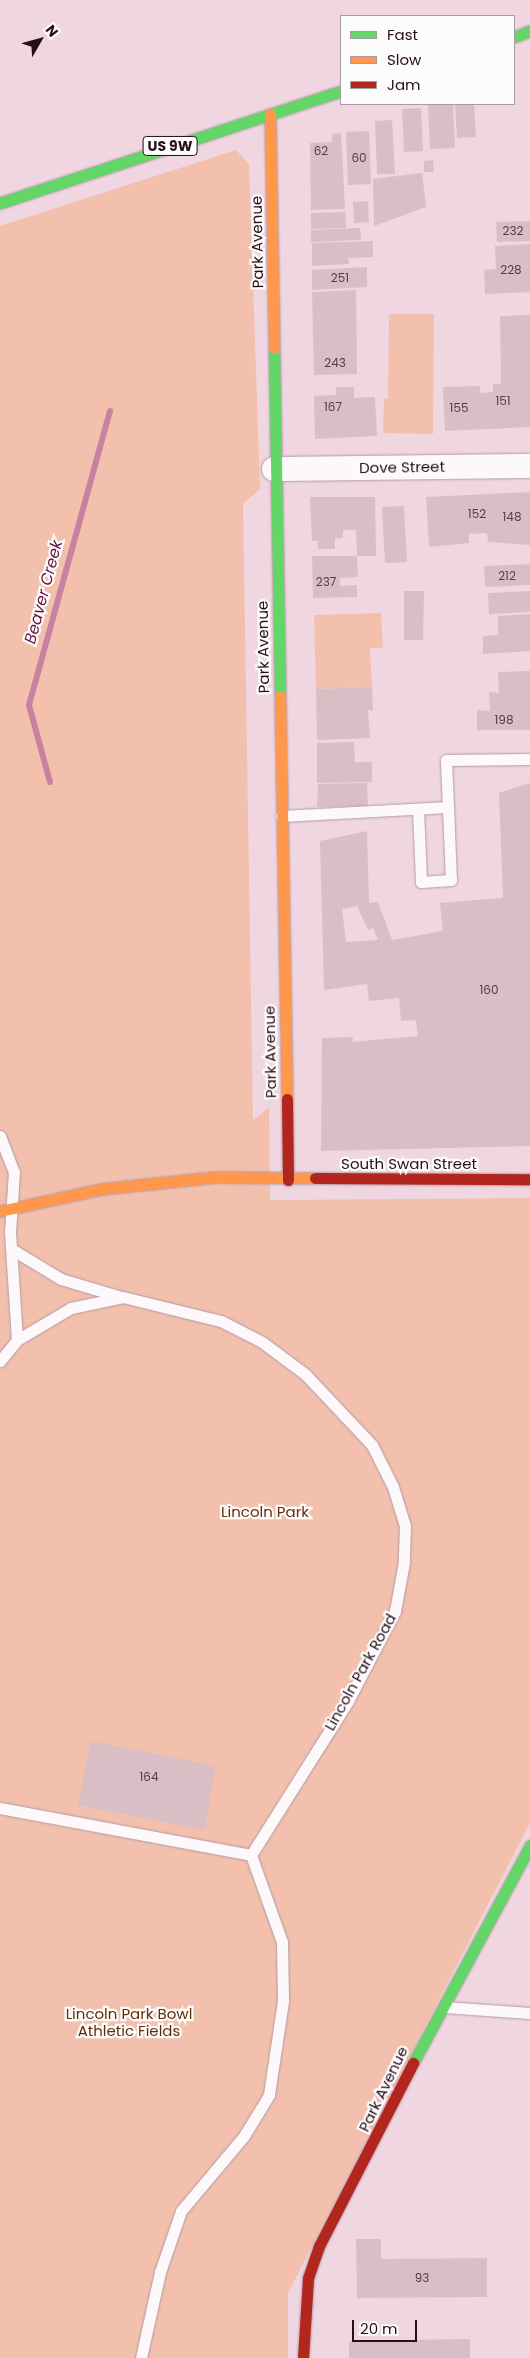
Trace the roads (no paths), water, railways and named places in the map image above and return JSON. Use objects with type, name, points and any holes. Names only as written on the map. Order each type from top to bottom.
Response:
[{"type":"street","points":[[515,37],[530,31]]},
{"type":"street","name":"US 9W","points":[[0,203],[340,91]]},
{"type":"street","name":"Park Avenue","points":[[270,114],[274,469],[288,1180]]},
{"type":"street","name":"Dove Street","points":[[274,469],[530,466]]},
{"type":"street","name":"South Swan Street","points":[[5,1210],[101,1189],[215,1177],[288,1180],[530,1179]]},
{"type":"street","name":"Park Avenue","points":[[303,2358],[303,2314],[308,2278],[319,2246],[442,2007],[530,1846]]},
{"type":"lane","points":[[418,809],[421,882],[451,880],[446,760],[530,759]]},
{"type":"lane","points":[[281,816],[448,807]]},
{"type":"lane","points":[[0,1136],[14,1172],[5,1210],[13,1250],[17,1340]]},
{"type":"lane","name":"Lincoln Park Road","points":[[13,1250],[61,1280],[221,1320],[262,1342],[305,1374],[372,1445],[394,1488],[405,1526],[404,1562],[395,1611],[348,1701],[251,1855]]},
{"type":"lane","name":"Lincoln Park Road","points":[[0,1361],[17,1340],[71,1308],[123,1297]]},
{"type":"lane","points":[[0,1808],[251,1855],[282,1942],[283,2001],[269,2095],[244,2136],[181,2211],[160,2272],[141,2358]]},
{"type":"lane","points":[[442,2007],[530,2013]]},
{"type":"waterway","name":"Beaver Creek","points":[[50,782],[29,705],[110,411]]},
{"type":"park label","name":"Lincoln Park","points":[[265,1512]]},
{"type":"park label","name":"Lincoln Park Bowl Athletic Fields","points":[[129,2022]]}]
